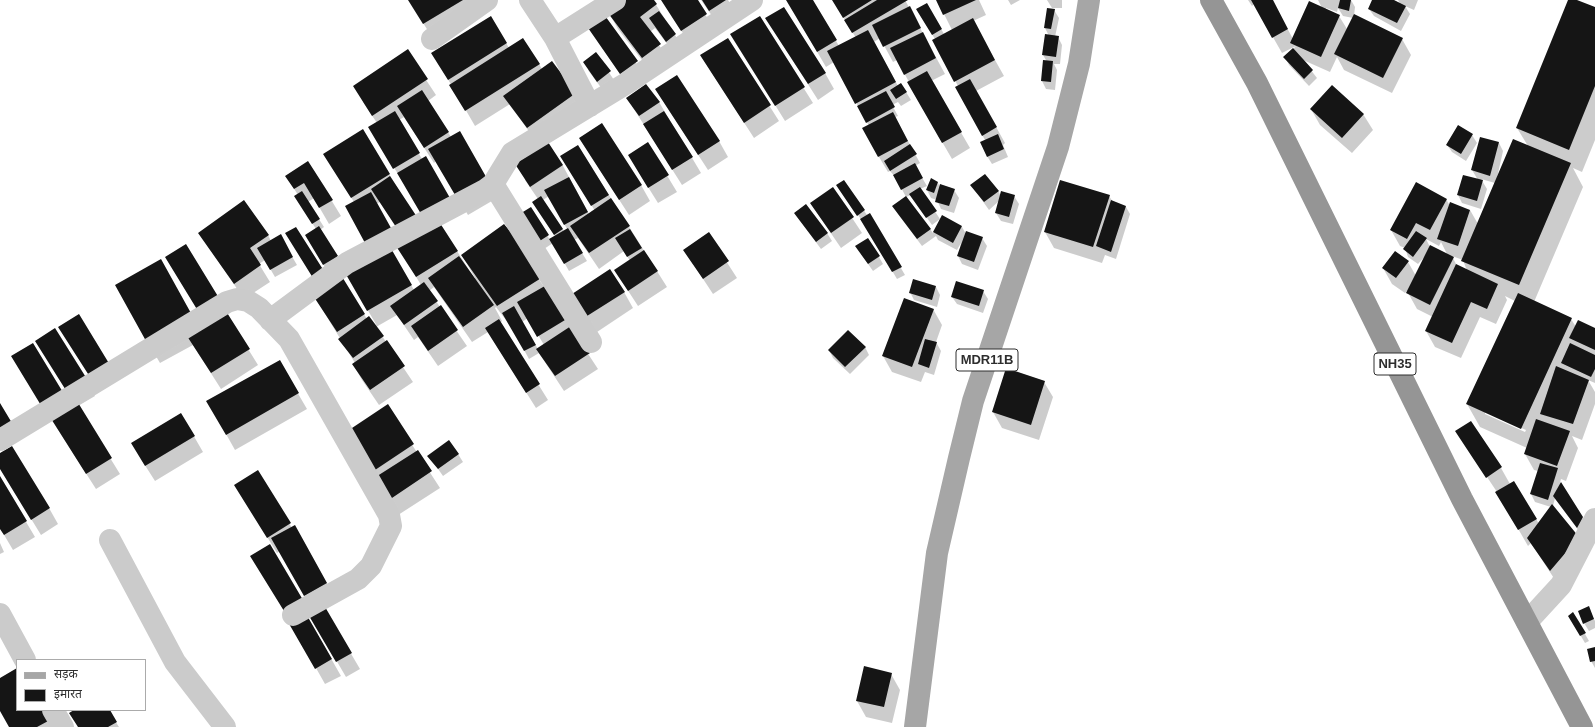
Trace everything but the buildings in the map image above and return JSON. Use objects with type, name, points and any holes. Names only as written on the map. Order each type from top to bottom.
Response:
[{"type":"highway","name":"NH35","points":[[1211,0],[1257,83],[1462,499],[1582,727]]},
{"type":"main road","name":"MDR11B","points":[[915,727],[937,553],[973,400],[1058,147],[1079,64],[1089,0]]},
{"type":"street","points":[[432,39],[487,0]]},
{"type":"street","points":[[530,0],[554,38],[590,106]]},
{"type":"street","points":[[554,38],[615,0]]},
{"type":"street","points":[[270,320],[347,263],[493,184],[512,154],[590,106],[752,0]]},
{"type":"street","points":[[493,184],[591,342]]},
{"type":"street","points":[[0,440],[227,302],[237,299],[248,301],[259,308],[289,339],[389,515],[391,526],[371,566],[358,579],[293,615]]},
{"type":"street","points":[[1527,622],[1561,585],[1595,519]]},
{"type":"street","points":[[110,540],[175,662],[225,727]]},
{"type":"street","points":[[0,614],[25,659]]},
{"type":"street","points":[[54,711],[62,727]]}]
